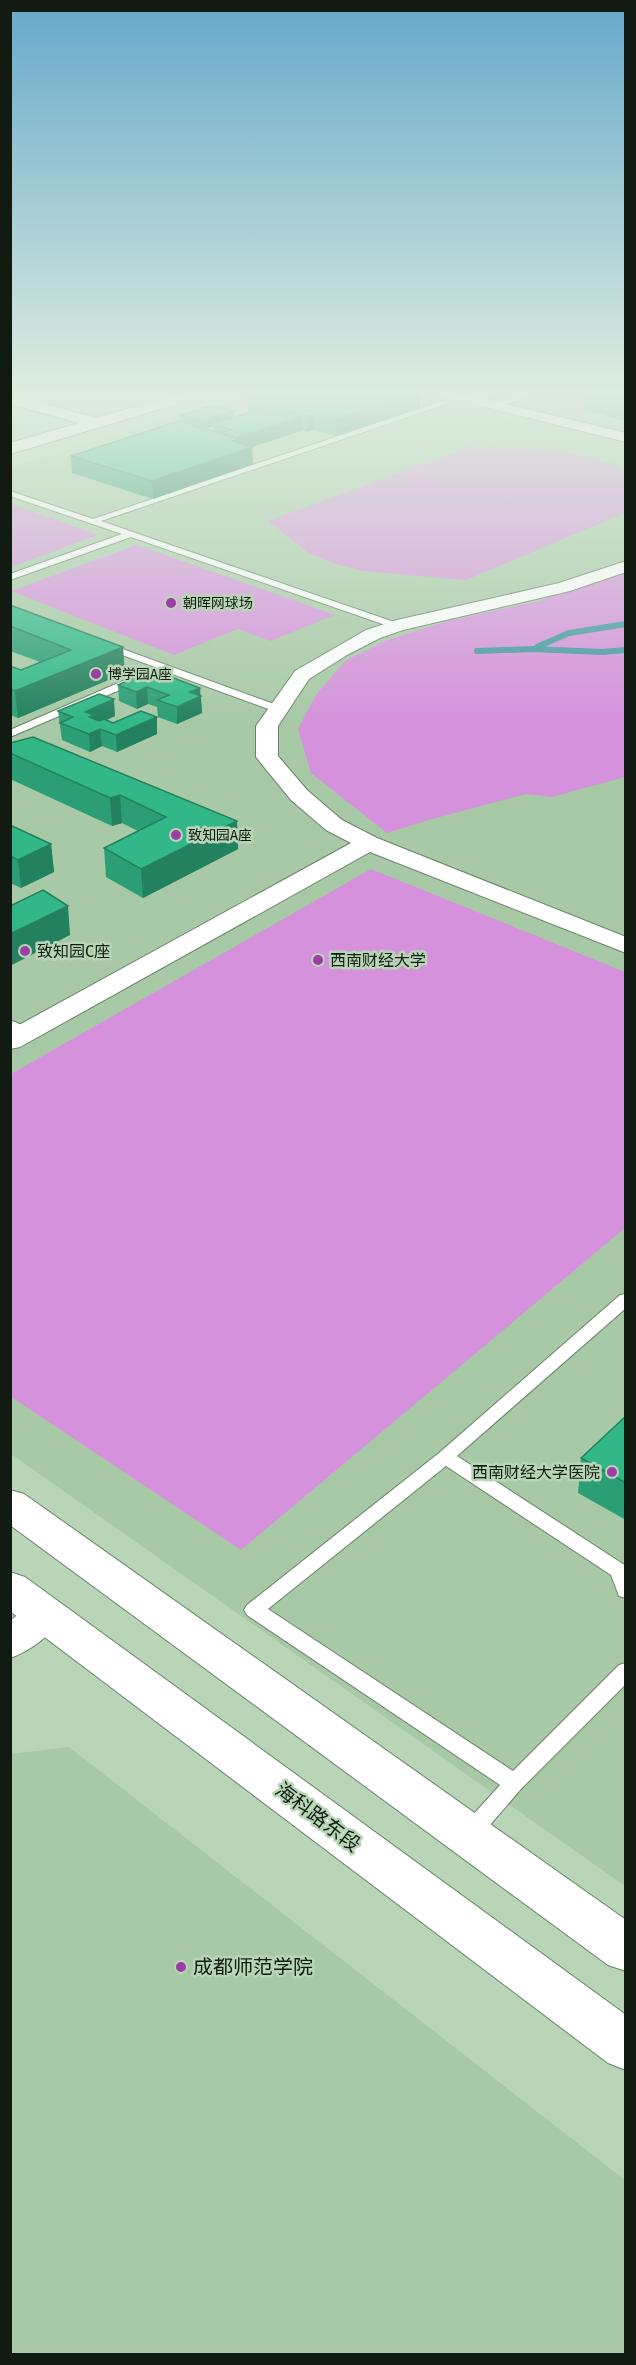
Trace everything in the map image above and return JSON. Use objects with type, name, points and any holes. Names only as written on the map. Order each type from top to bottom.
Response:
[{"type":"main road","points":[[10,1504],[626,1949]]},
{"type":"main road","name":"海科路东段","points":[[28,1601],[626,2046]]},
{"type":"street","points":[[626,566],[564,587],[397,626],[373,634],[302,675],[267,726],[267,758],[299,795],[334,825],[369,843],[626,946]]},
{"type":"street","points":[[16,1032],[369,843]]},
{"type":"street","points":[[10,1643],[28,1601]]},
{"type":"lane","points":[[41,503],[397,626]]},
{"type":"lane","points":[[94,521],[147,503]]},
{"type":"lane","points":[[10,577],[132,534]]},
{"type":"lane","points":[[98,643],[278,709]]},
{"type":"lane","points":[[10,734],[164,668]]},
{"type":"lane","points":[[514,1783],[254,1610],[445,1456],[626,1299]]},
{"type":"lane","points":[[445,1456],[619,1571],[626,1591]]},
{"type":"lane","points":[[468,1836],[514,1783],[626,1671]]},
{"type":"shaded area","name":"西南财经大学","points":[[10,503],[625,503],[625,1886],[11,1454]]},
{"type":"shaded area","points":[[316,503],[625,503],[625,513],[466,580],[364,571],[336,564],[310,554],[268,521]]},
{"type":"shaded area","points":[[11,504],[98,535],[11,567]]},
{"type":"shaded area","name":"朝晖网球场","points":[[137,545],[335,615],[270,641],[238,629],[174,655],[11,591]]},
{"type":"shaded area","points":[[625,571],[625,777],[552,797],[526,794],[387,833],[311,773],[298,729],[316,695],[345,661],[387,640],[448,621],[539,601]]},
{"type":"shaded area","points":[[371,869],[625,972],[625,1228],[241,1550],[11,1397],[11,1074]]},
{"type":"shaded area","name":"成都师范学院","points":[[69,1747],[625,2180],[625,2354],[11,2354],[11,1754]]},
{"type":"building","points":[[10,605],[123,647],[15,691],[10,689],[10,666],[21,670],[71,650],[10,626]]},
{"type":"building","points":[[142,674],[153,678],[163,674],[200,688],[190,692],[201,696],[177,707],[157,700],[169,695],[147,687],[136,692],[118,685]]},
{"type":"building","points":[[99,694],[114,699],[85,712],[94,715],[89,717],[99,721],[104,719],[113,723],[141,711],[157,717],[116,735],[100,729],[89,734],[60,723],[73,717],[58,711]]},
{"type":"building","points":[[33,737],[237,821],[141,869],[104,848],[166,817],[120,795],[110,798],[10,753],[10,743]]},
{"type":"building","points":[[10,825],[51,844],[18,860],[10,856]]},
{"type":"building","points":[[43,890],[68,906],[10,934],[10,906]]},
{"type":"building","points":[[626,1416],[626,1483],[581,1458]]},
{"type":"waterway","points":[[537,647],[569,633],[626,624]]},
{"type":"waterway","points":[[477,651],[533,649],[602,652],[626,650]]},
{"type":"place","name":"朝晖网球场","points":[[171,603]]},
{"type":"place","name":"博学园A座","points":[[96,674]]},
{"type":"place","name":"致知园A座","points":[[176,835]]},
{"type":"place","name":"致知园C座","points":[[25,951]]},
{"type":"place","name":"西南财经大学","points":[[318,960]]},
{"type":"place","name":"西南财经大学医院","points":[[612,1472]]},
{"type":"place","name":"成都师范学院","points":[[181,1967]]}]
